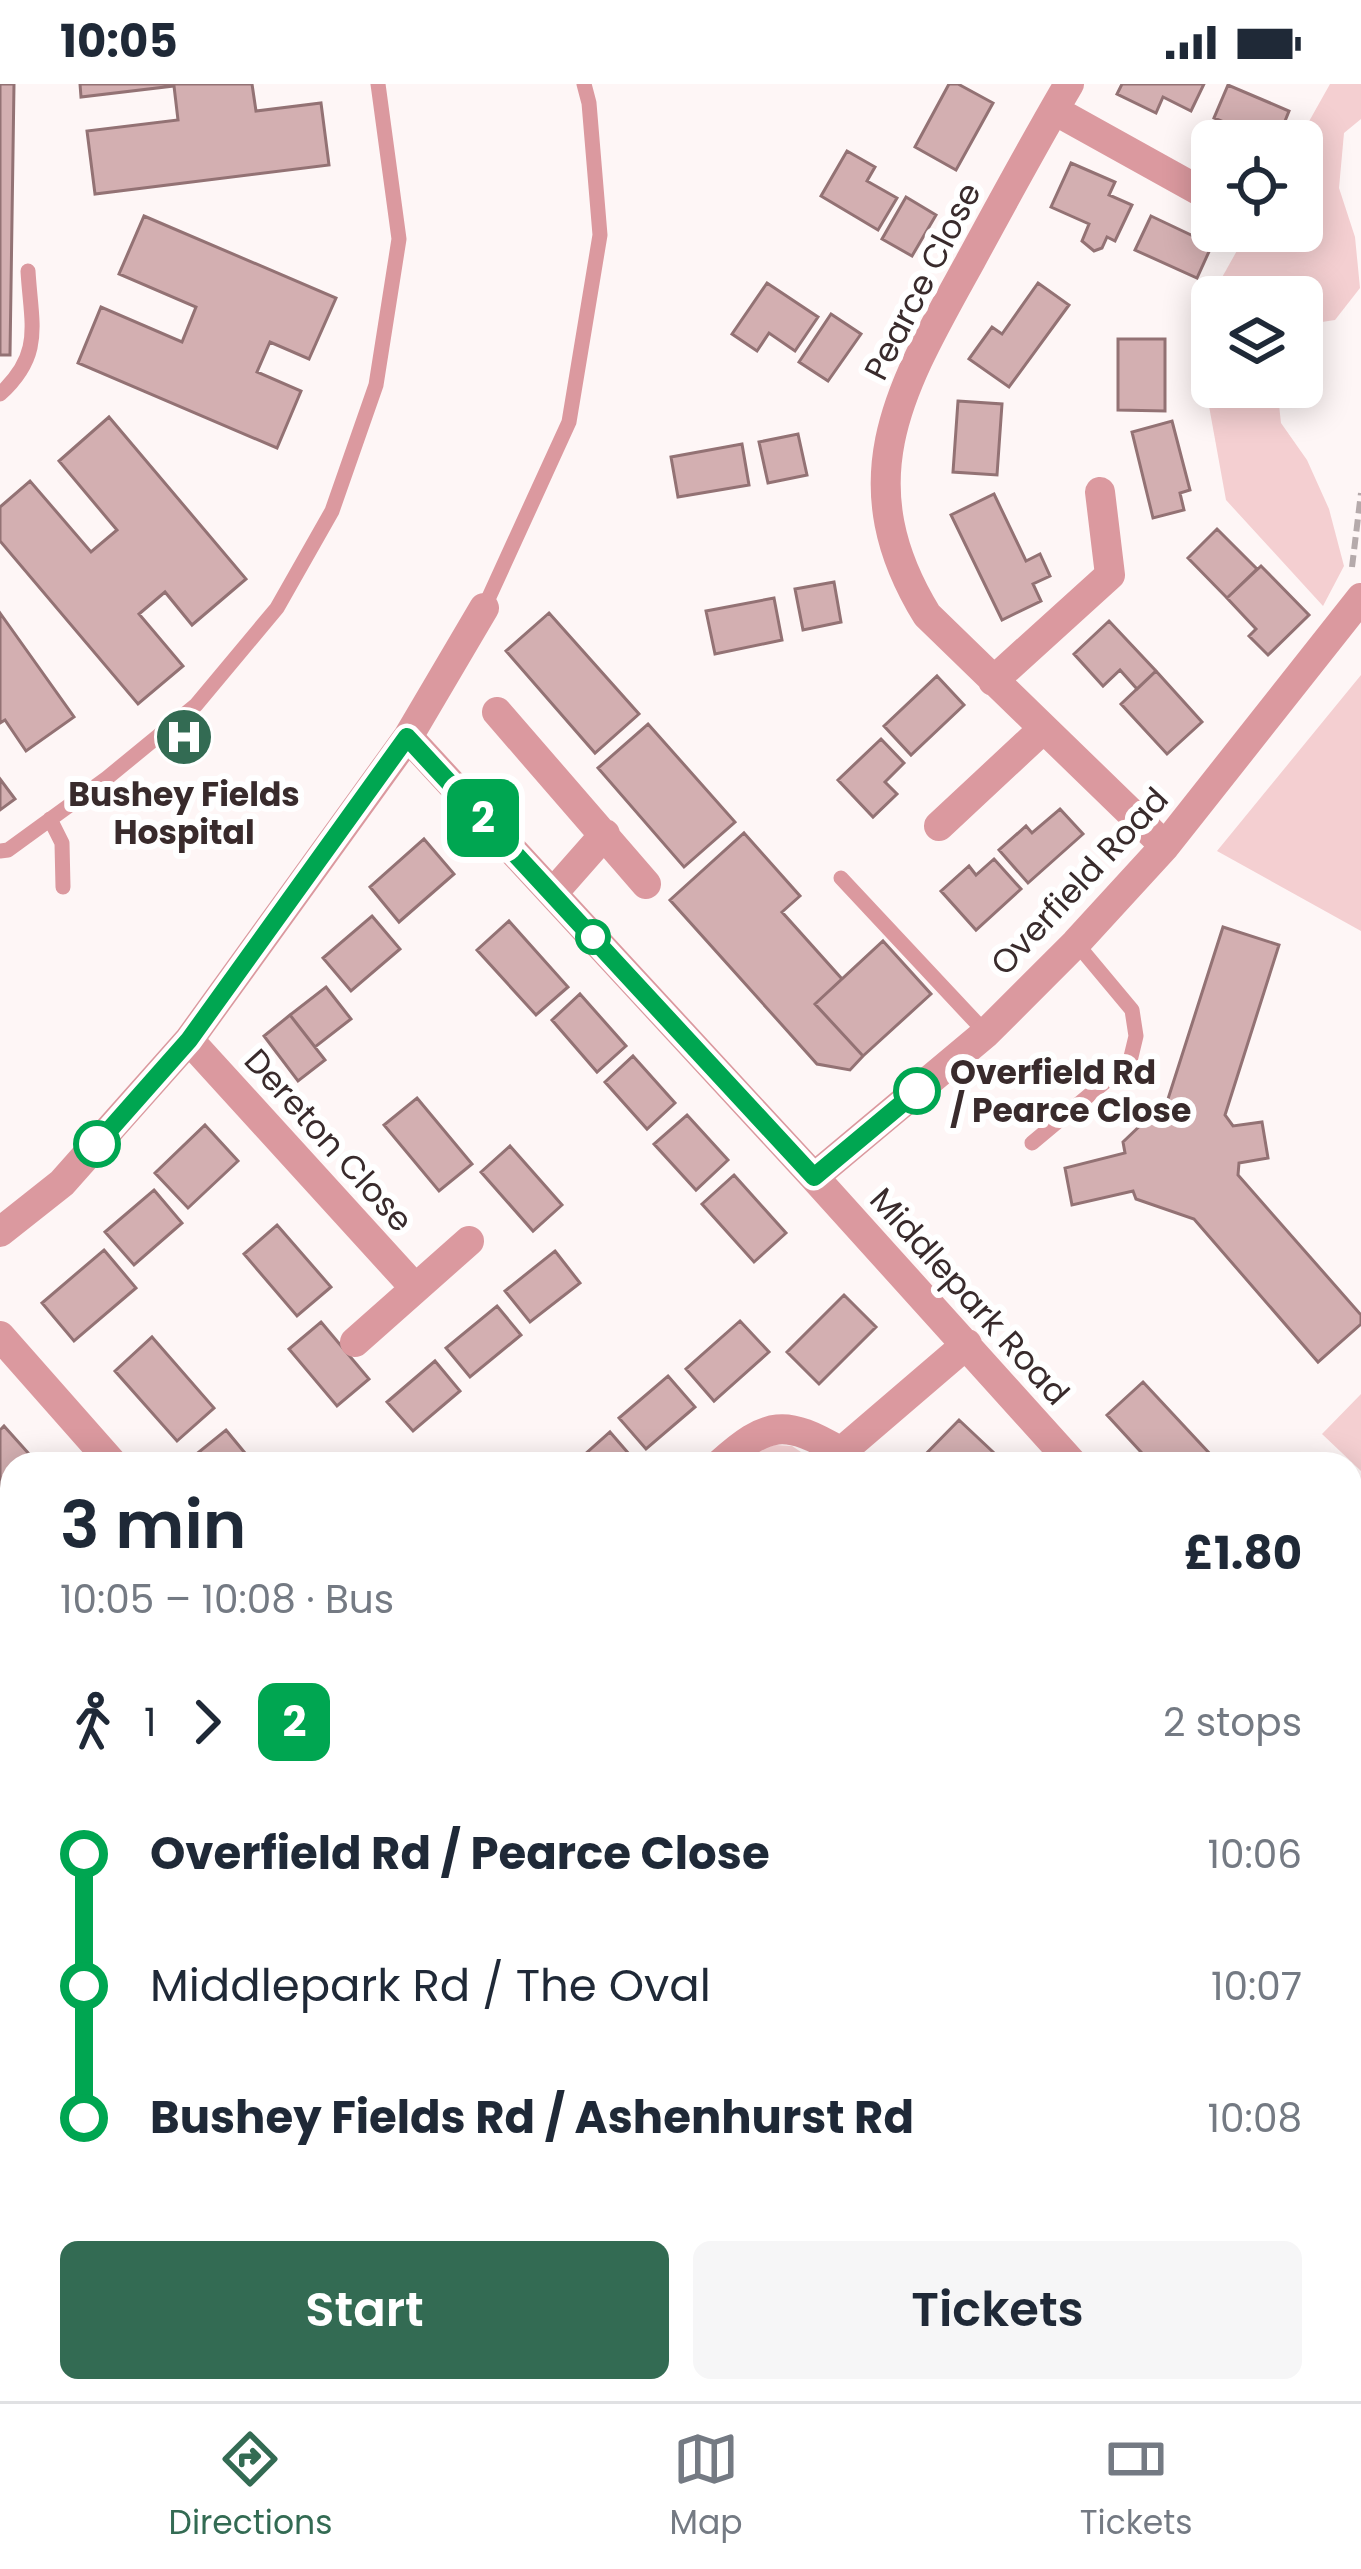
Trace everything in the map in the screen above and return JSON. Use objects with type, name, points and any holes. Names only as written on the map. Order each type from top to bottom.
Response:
[{"type":"street","points":[[1061,97],[1191,185]]},
{"type":"street","name":"Pearce Close","points":[[1061,97],[907,375],[889,445],[886,525],[904,579],[927,616],[1166,847]]},
{"type":"street","points":[[993,681],[1110,574],[1100,492]]},
{"type":"street","points":[[0,1232],[62,1183],[189,1040],[407,737],[484,608]]},
{"type":"street","name":"Overfield Road","points":[[814,1177],[986,1034],[1076,943],[1166,847],[1354,608]]},
{"type":"street","points":[[496,712],[646,884]]},
{"type":"street","points":[[939,826],[1042,729]]},
{"type":"street","name":"Middlepark Road","points":[[407,737],[1062,1452]]},
{"type":"street","points":[[553,893],[605,834]]},
{"type":"street","name":"Dereton Close","points":[[189,1040],[415,1288]]},
{"type":"street","points":[[356,1342],[469,1240]]},
{"type":"street","points":[[0,1336],[102,1452]]},
{"type":"street","points":[[849,1452],[967,1344]]},
{"type":"street","points":[[733,1452],[753,1434],[787,1428],[814,1436],[834,1452]]},
{"type":"lane","points":[[0,851],[50,819],[196,705],[277,608],[332,511],[376,385],[398,239],[378,84]]},
{"type":"lane","points":[[484,608],[569,422],[600,235],[584,84]]},
{"type":"lane","points":[[0,394],[16,379],[32,351],[28,271]]},
{"type":"lane","points":[[50,819],[62,843],[63,887]]},
{"type":"lane","points":[[842,878],[986,1034]]},
{"type":"lane","points":[[1032,1143],[1130,1061],[1136,1036],[1132,1010],[1076,943]]},
{"type":"path","points":[[1354,608],[1361,493]]},
{"type":"shaded area","points":[[1330,84],[1361,84],[1361,119],[1344,133],[1339,188],[1355,237],[1360,288],[1335,320],[1323,322],[1323,276],[1223,276],[1236,252],[1323,252],[1323,120],[1310,120]]},
{"type":"shaded area","points":[[1209,408],[1279,408],[1281,423],[1307,460],[1329,509],[1344,566],[1323,606],[1226,500]]},
{"type":"shaded area","points":[[1361,675],[1361,931],[1217,851]]},
{"type":"shaded area","points":[[1361,1394],[1361,1452],[1341,1452],[1322,1434]]},
{"type":"shaded area","points":[[792,1446],[801,1452],[754,1452]]},
{"type":"building","points":[[0,84],[14,84],[10,355],[0,355]]},
{"type":"building","points":[[80,84],[252,84],[256,111],[321,103],[329,165],[95,194],[87,131],[178,120],[174,86],[81,97]]},
{"type":"building","points":[[949,84],[993,103],[956,170],[915,147]]},
{"type":"building","points":[[1122,84],[1204,84],[1191,111],[1163,97],[1156,113],[1117,94]]},
{"type":"building","points":[[1228,85],[1289,111],[1285,120],[1214,118]]},
{"type":"building","points":[[847,151],[875,167],[867,181],[897,198],[878,230],[821,196]]},
{"type":"building","points":[[1071,163],[1115,182],[1109,195],[1132,205],[1115,241],[1107,237],[1102,248],[1094,251],[1082,241],[1089,224],[1051,207]]},
{"type":"building","points":[[906,197],[936,215],[912,256],[882,239]]},
{"type":"building","points":[[144,216],[336,298],[309,359],[270,342],[257,372],[301,391],[277,448],[78,363],[101,307],[182,342],[196,307],[119,274]]},
{"type":"building","points":[[1151,216],[1191,235],[1191,252],[1209,252],[1198,276],[1193,276],[1135,250]]},
{"type":"building","points":[[767,283],[818,317],[795,351],[769,333],[757,351],[732,334]]},
{"type":"building","points":[[1038,283],[1069,305],[1009,387],[969,359],[992,327],[1002,334]]},
{"type":"building","points":[[831,314],[861,334],[828,381],[799,362]]},
{"type":"building","points":[[1118,339],[1165,339],[1165,411],[1118,410]]},
{"type":"building","points":[[958,401],[1002,404],[997,475],[953,472]]},
{"type":"building","points":[[109,417],[246,579],[192,625],[165,592],[139,614],[183,666],[138,704],[0,541],[0,507],[30,481],[91,552],[117,530],[59,461]]},
{"type":"building","points":[[1172,421],[1190,490],[1180,493],[1184,510],[1153,518],[1132,432]]},
{"type":"building","points":[[798,434],[807,475],[768,483],[759,442]]},
{"type":"building","points":[[742,444],[749,485],[678,497],[671,457]]},
{"type":"building","points":[[994,494],[1026,561],[1040,554],[1050,576],[1033,584],[1041,601],[1002,620],[951,515]]},
{"type":"building","points":[[1217,529],[1257,569],[1227,598],[1188,558]]},
{"type":"building","points":[[1261,566],[1309,615],[1268,655],[1249,636],[1256,629],[1227,598]]},
{"type":"building","points":[[834,582],[841,622],[803,630],[795,589]]},
{"type":"building","points":[[774,598],[782,640],[715,654],[706,611]]},
{"type":"building","points":[[0,613],[74,717],[26,751],[5,720],[0,723]]},
{"type":"building","points":[[549,613],[639,714],[595,753],[506,651]]},
{"type":"building","points":[[1109,621],[1156,671],[1137,689],[1120,670],[1103,686],[1074,654]]},
{"type":"building","points":[[1156,671],[1202,722],[1167,754],[1121,704]]},
{"type":"building","points":[[937,676],[964,705],[911,755],[884,726]]},
{"type":"building","points":[[648,724],[735,822],[684,867],[598,768]]},
{"type":"building","points":[[881,739],[904,763],[885,782],[897,794],[873,817],[838,780]]},
{"type":"building","points":[[0,779],[15,799],[0,810]]},
{"type":"building","points":[[1060,809],[1083,834],[1028,883],[999,850],[1026,826],[1032,833]]},
{"type":"building","points":[[744,833],[800,896],[782,912],[842,979],[815,1004],[863,1056],[850,1070],[817,1064],[670,900]]},
{"type":"building","points":[[424,839],[454,874],[399,922],[370,887]]},
{"type":"building","points":[[994,859],[1021,889],[976,930],[941,891],[969,866],[976,875]]},
{"type":"building","points":[[372,916],[400,949],[351,991],[323,958]]},
{"type":"building","points":[[509,921],[568,987],[536,1015],[477,950]]},
{"type":"building","points":[[1223,927],[1279,945],[1225,1115],[1233,1126],[1262,1122],[1268,1158],[1239,1163],[1238,1175],[1361,1315],[1361,1324],[1318,1362],[1194,1219],[1136,1199],[1133,1191],[1072,1205],[1065,1168],[1125,1153],[1123,1142],[1168,1099]]},
{"type":"building","points":[[883,941],[931,994],[863,1056],[815,1004]]},
{"type":"building","points":[[326,987],[351,1019],[315,1047],[290,1015]]},
{"type":"building","points":[[580,994],[626,1046],[597,1072],[552,1020]]},
{"type":"building","points":[[290,1015],[325,1060],[298,1081],[264,1036]]},
{"type":"building","points":[[633,1056],[675,1103],[647,1129],[605,1082]]},
{"type":"building","points":[[417,1098],[472,1164],[439,1191],[384,1125]]},
{"type":"building","points":[[687,1115],[728,1160],[696,1190],[654,1144]]},
{"type":"building","points":[[205,1125],[238,1161],[188,1208],[155,1173]]},
{"type":"building","points":[[510,1146],[562,1205],[533,1231],[481,1172]]},
{"type":"building","points":[[734,1175],[786,1233],[754,1262],[702,1204]]},
{"type":"building","points":[[154,1190],[182,1223],[134,1265],[105,1232]]},
{"type":"building","points":[[277,1225],[331,1287],[297,1316],[244,1254]]},
{"type":"building","points":[[104,1250],[136,1288],[74,1341],[42,1303]]},
{"type":"building","points":[[555,1251],[580,1283],[530,1322],[505,1291]]},
{"type":"building","points":[[844,1295],[876,1327],[819,1384],[787,1352]]},
{"type":"building","points":[[497,1306],[521,1335],[470,1377],[446,1348]]},
{"type":"building","points":[[740,1321],[769,1352],[714,1401],[686,1369]]},
{"type":"building","points":[[321,1322],[369,1379],[337,1406],[289,1349]]},
{"type":"building","points":[[152,1337],[214,1408],[177,1441],[115,1371]]},
{"type":"building","points":[[435,1361],[460,1391],[413,1431],[387,1402]]},
{"type":"building","points":[[668,1376],[695,1407],[646,1449],[619,1418]]},
{"type":"building","points":[[1143,1382],[1208,1452],[1141,1452],[1107,1415]]},
{"type":"building","points":[[959,1420],[993,1452],[928,1452]]},
{"type":"building","points":[[4,1426],[27,1452],[0,1452]]},
{"type":"building","points":[[226,1430],[244,1452],[199,1452]]},
{"type":"building","points":[[610,1432],[627,1452],[588,1452]]},
{"type":"bus line","name":"2","points":[[97,1144],[189,1040],[407,737],[814,1177],[917,1091]]},
{"type":"place","name":"Bushey Fields Hospital","points":[[184,737]]},
{"type":"place","name":"Overfield Rd / Pearce Close","points":[[917,1091]]}]
